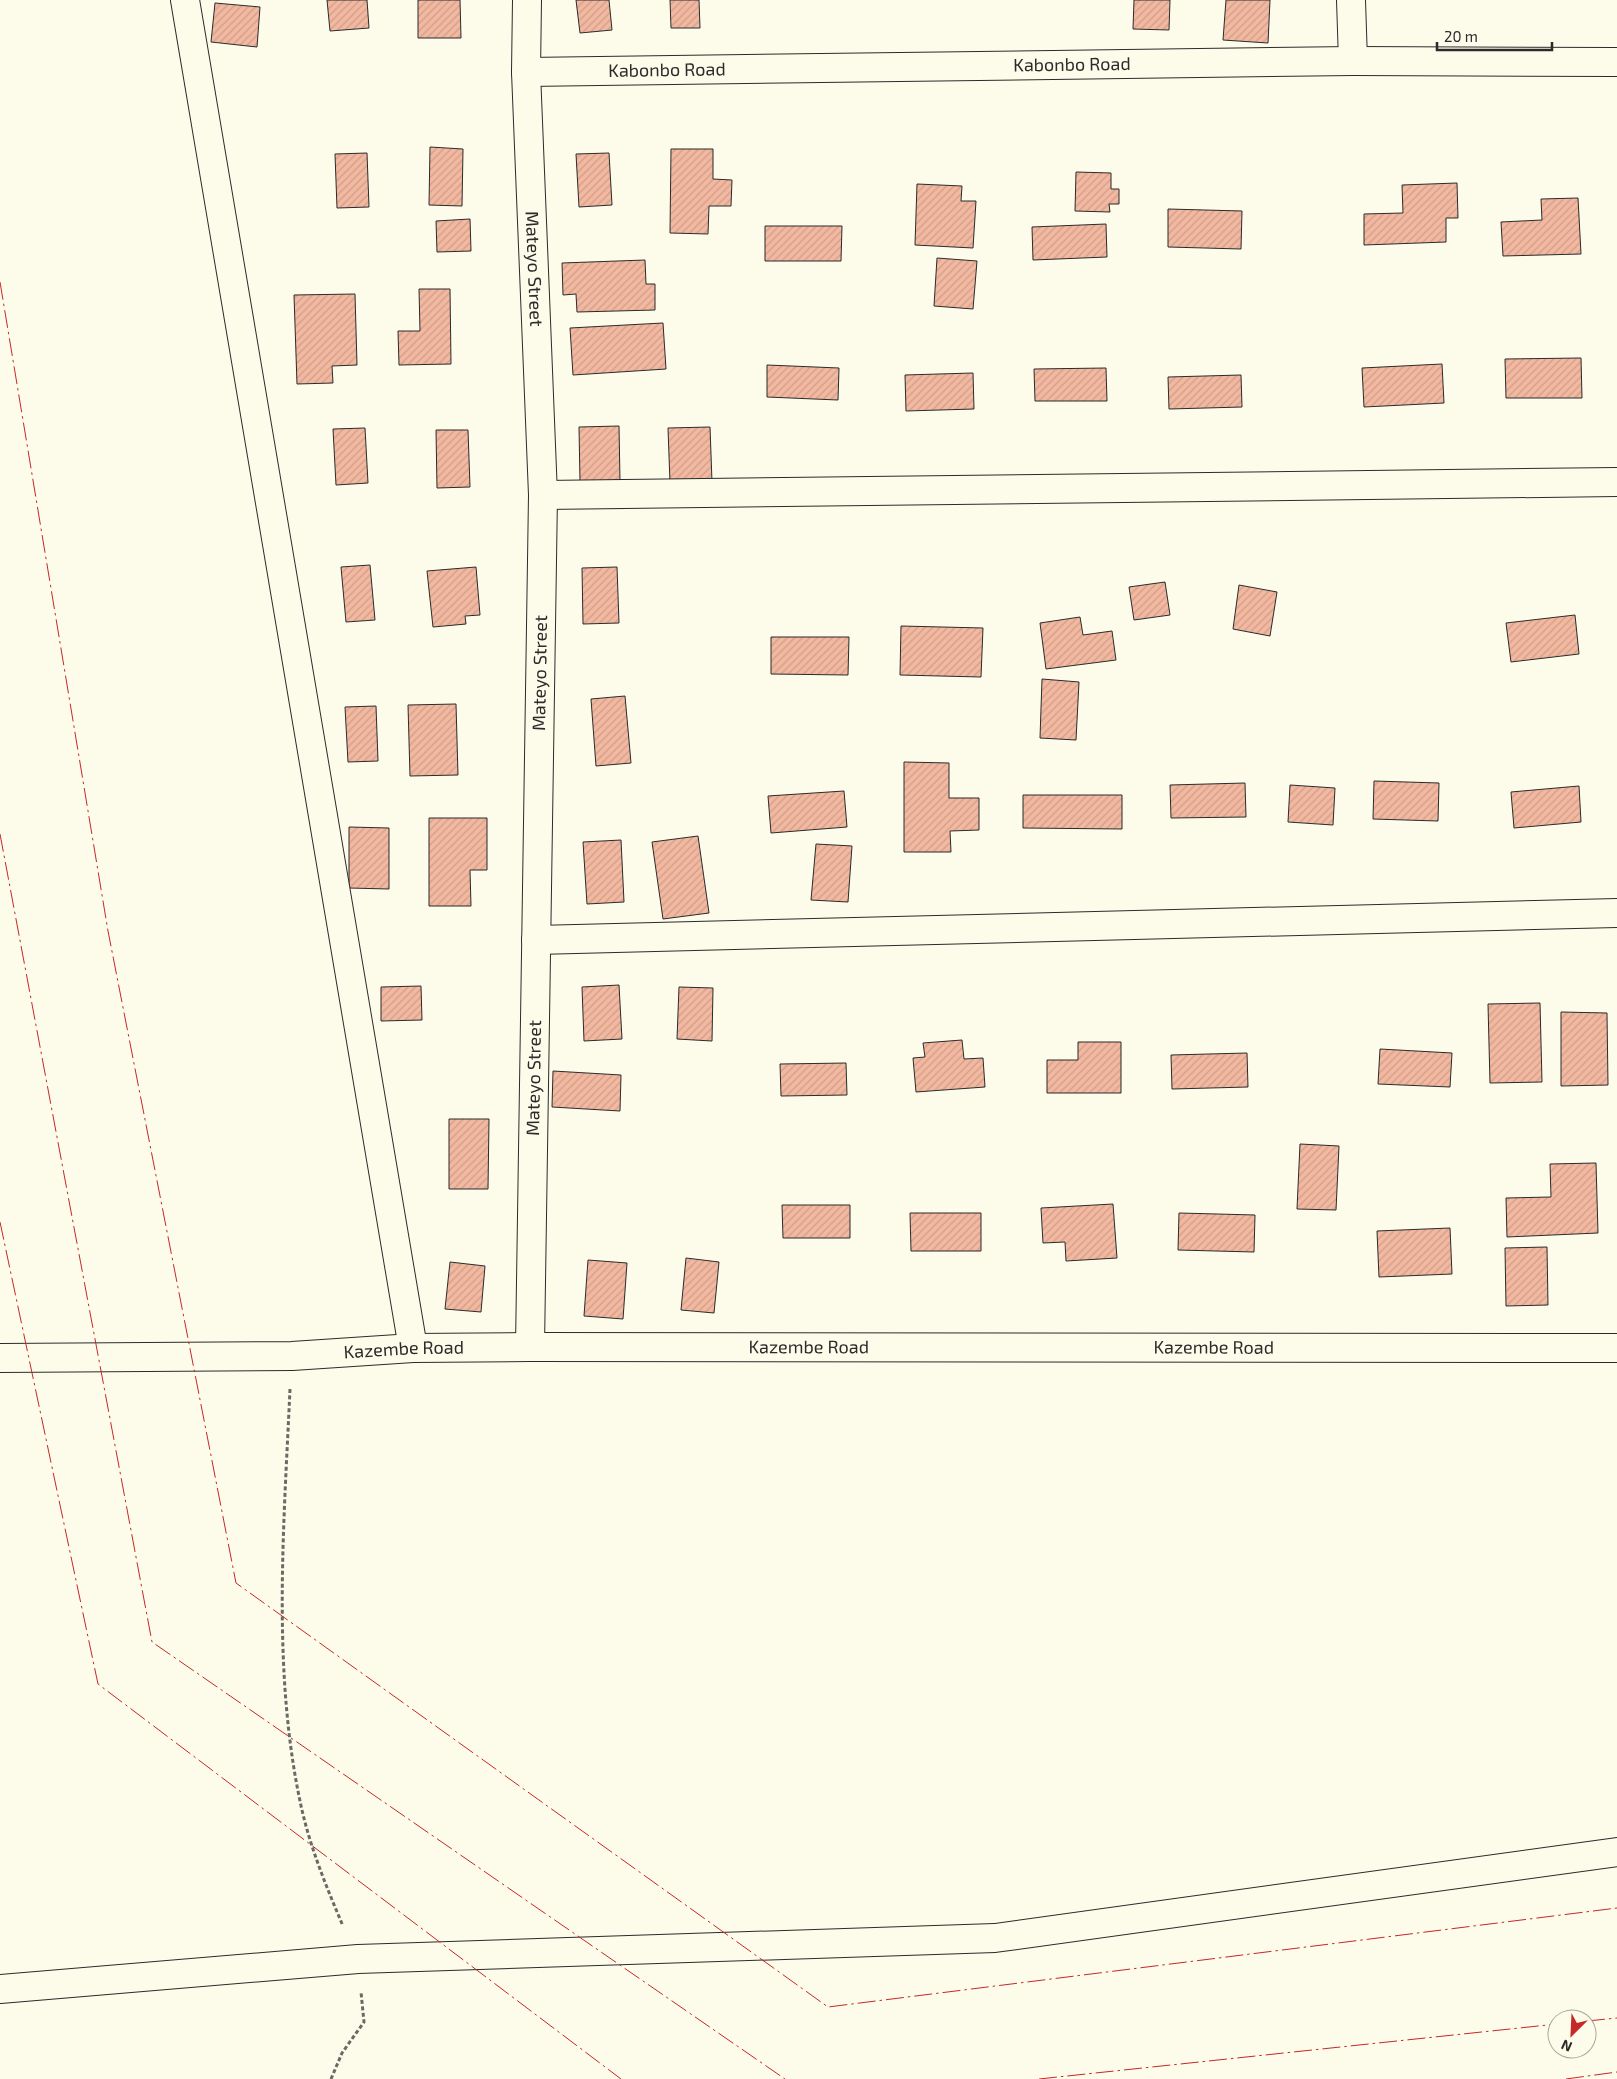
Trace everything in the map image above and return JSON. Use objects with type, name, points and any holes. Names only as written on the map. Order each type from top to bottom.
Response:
[{"type":"street","points":[[185,0],[413,1348]]},
{"type":"street","name":"Mateyo Street","points":[[527,0],[526,72],[543,496],[530,1346]]},
{"type":"street","points":[[1351,0],[1353,61]]},
{"type":"street","name":"Kabonbo Road","points":[[526,72],[1353,61],[1617,62]]},
{"type":"street","points":[[543,496],[1617,482]]},
{"type":"street","points":[[536,940],[1617,913]]},
{"type":"street","name":"Kazembe Road","points":[[0,1358],[292,1356],[413,1348],[530,1346],[1617,1348]]},
{"type":"street","points":[[0,1990],[358,1959],[995,1938],[1617,1852]]},
{"type":"path","points":[[292,1356],[283,1549],[284,1684],[300,1801],[320,1873],[358,1959],[364,2022],[342,2054],[331,2079]]},
{"type":"building","points":[[327,0],[367,0],[369,28],[330,31]]},
{"type":"building","points":[[418,0],[460,0],[461,38],[418,38]]},
{"type":"building","points":[[576,0],[609,0],[612,30],[580,33]]},
{"type":"building","points":[[670,0],[699,0],[700,28],[671,28]]},
{"type":"building","points":[[1134,0],[1170,0],[1169,30],[1133,29]]},
{"type":"building","points":[[1226,0],[1270,0],[1268,43],[1223,40]]},
{"type":"building","points":[[215,3],[260,7],[257,47],[211,42]]},
{"type":"building","points":[[430,147],[463,149],[462,206],[429,205]]},
{"type":"building","points":[[671,149],[713,149],[713,179],[732,180],[731,206],[709,206],[708,234],[670,233]]},
{"type":"building","points":[[367,153],[369,207],[337,208],[335,154]]},
{"type":"building","points":[[609,153],[612,205],[579,207],[576,154]]},
{"type":"building","points":[[1076,172],[1111,173],[1111,189],[1119,189],[1119,204],[1109,204],[1110,212],[1075,211]]},
{"type":"building","points":[[1457,183],[1458,218],[1446,218],[1446,242],[1364,245],[1364,214],[1403,213],[1402,185]]},
{"type":"building","points":[[917,184],[962,186],[961,201],[976,201],[973,248],[915,245]]},
{"type":"building","points":[[1578,198],[1581,254],[1503,256],[1501,222],[1542,220],[1541,199]]},
{"type":"building","points":[[1168,209],[1242,211],[1241,249],[1168,247]]},
{"type":"building","points":[[470,219],[471,251],[437,252],[436,221]]},
{"type":"building","points":[[1106,224],[1107,257],[1033,260],[1032,227]]},
{"type":"building","points":[[765,226],[842,226],[841,261],[765,261]]},
{"type":"building","points":[[937,258],[977,261],[973,309],[934,306]]},
{"type":"building","points":[[645,260],[646,284],[655,284],[655,310],[577,312],[576,294],[563,295],[562,263]]},
{"type":"building","points":[[419,289],[450,289],[451,364],[399,365],[398,331],[420,331]]},
{"type":"building","points":[[355,294],[357,365],[332,366],[333,383],[297,384],[294,295]]},
{"type":"building","points":[[663,323],[666,369],[573,375],[570,328]]},
{"type":"building","points":[[1581,358],[1582,398],[1506,398],[1505,359]]},
{"type":"building","points":[[1442,364],[1444,403],[1364,407],[1362,368]]},
{"type":"building","points":[[767,365],[839,368],[838,400],[767,397]]},
{"type":"building","points":[[1106,368],[1107,401],[1035,401],[1034,369]]},
{"type":"building","points":[[973,373],[974,409],[906,411],[905,375]]},
{"type":"building","points":[[1241,375],[1242,407],[1169,409],[1168,377]]},
{"type":"building","points":[[619,426],[620,481],[580,482],[579,427]]},
{"type":"building","points":[[710,427],[712,482],[670,483],[668,428]]},
{"type":"building","points":[[365,428],[368,483],[336,485],[333,429]]},
{"type":"building","points":[[436,430],[468,430],[470,487],[437,488]]},
{"type":"building","points":[[370,565],[375,620],[346,622],[341,567]]},
{"type":"building","points":[[476,567],[480,615],[465,616],[466,624],[433,627],[427,571]]},
{"type":"building","points":[[617,567],[619,623],[583,624],[582,568]]},
{"type":"building","points":[[1165,582],[1170,615],[1134,620],[1129,587]]},
{"type":"building","points":[[1239,585],[1277,592],[1270,636],[1233,629]]},
{"type":"building","points":[[1575,615],[1579,654],[1511,662],[1506,623]]},
{"type":"building","points":[[1080,617],[1083,635],[1112,631],[1116,660],[1046,669],[1040,623]]},
{"type":"building","points":[[901,626],[983,628],[981,677],[900,675]]},
{"type":"building","points":[[771,637],[849,637],[848,675],[771,674]]},
{"type":"building","points":[[1042,679],[1079,682],[1076,740],[1040,738]]},
{"type":"building","points":[[625,696],[631,763],[596,766],[591,699]]},
{"type":"building","points":[[456,704],[458,775],[410,776],[408,705]]},
{"type":"building","points":[[376,706],[378,761],[348,762],[345,707]]},
{"type":"building","points":[[904,762],[949,763],[949,798],[979,798],[979,830],[950,831],[951,852],[904,852]]},
{"type":"building","points":[[1374,781],[1439,783],[1438,821],[1373,819]]},
{"type":"building","points":[[1245,783],[1246,817],[1171,818],[1170,785]]},
{"type":"building","points":[[1290,785],[1335,788],[1333,825],[1288,822]]},
{"type":"building","points":[[1579,786],[1581,822],[1514,828],[1511,792]]},
{"type":"building","points":[[844,791],[847,827],[771,833],[768,796]]},
{"type":"building","points":[[1023,795],[1122,795],[1122,829],[1023,828]]},
{"type":"building","points":[[429,818],[487,818],[487,870],[470,870],[471,906],[429,906]]},
{"type":"building","points":[[349,827],[389,828],[389,889],[349,888]]},
{"type":"building","points":[[698,836],[709,913],[663,919],[652,842]]},
{"type":"building","points":[[621,840],[624,902],[587,904],[583,842]]},
{"type":"building","points":[[816,844],[852,846],[848,902],[811,900]]},
{"type":"building","points":[[619,985],[622,1039],[584,1041],[582,987]]},
{"type":"building","points":[[421,986],[422,1020],[381,1021],[381,987]]},
{"type":"building","points":[[679,987],[713,988],[712,1041],[677,1039]]},
{"type":"building","points":[[1540,1003],[1542,1082],[1490,1083],[1488,1004]]},
{"type":"building","points":[[1561,1012],[1607,1013],[1608,1085],[1561,1086]]},
{"type":"building","points":[[962,1040],[964,1059],[983,1058],[985,1087],[916,1092],[913,1058],[925,1057],[923,1043]]},
{"type":"building","points":[[1078,1042],[1121,1042],[1121,1093],[1047,1093],[1047,1060],[1078,1060]]},
{"type":"building","points":[[1380,1049],[1452,1053],[1450,1087],[1378,1084]]},
{"type":"building","points":[[1247,1053],[1248,1087],[1172,1089],[1171,1055]]},
{"type":"building","points":[[846,1063],[847,1095],[781,1096],[780,1064]]},
{"type":"building","points":[[553,1071],[621,1075],[620,1111],[552,1107]]},
{"type":"building","points":[[449,1119],[489,1119],[488,1189],[449,1189]]},
{"type":"building","points":[[1300,1144],[1339,1146],[1336,1210],[1297,1209]]},
{"type":"building","points":[[1596,1163],[1598,1233],[1507,1237],[1506,1198],[1551,1197],[1550,1164]]},
{"type":"building","points":[[1113,1204],[1117,1258],[1066,1261],[1065,1242],[1043,1243],[1041,1208]]},
{"type":"building","points":[[782,1205],[850,1205],[850,1238],[783,1238]]},
{"type":"building","points":[[910,1213],[981,1213],[981,1251],[911,1251]]},
{"type":"building","points":[[1179,1213],[1255,1215],[1254,1252],[1178,1250]]},
{"type":"building","points":[[1450,1228],[1452,1274],[1379,1277],[1377,1231]]},
{"type":"building","points":[[1547,1247],[1548,1305],[1506,1306],[1505,1248]]},
{"type":"building","points":[[686,1258],[719,1262],[714,1313],[681,1310]]},
{"type":"building","points":[[588,1260],[627,1263],[623,1319],[584,1316]]},
{"type":"building","points":[[450,1262],[485,1266],[481,1312],[445,1309]]},
{"type":"power","points":[[0,282],[108,931],[236,1583],[828,2007],[1617,1908]]},
{"type":"power","points":[[0,834],[152,1642],[785,2079]]},
{"type":"power","points":[[0,1222],[98,1684],[621,2079]]},
{"type":"power","points":[[1597,2020],[1617,2018]]},
{"type":"power","points":[[1039,2079],[1547,2025]]},
{"type":"power","points":[[1566,2079],[1617,2072]]}]
